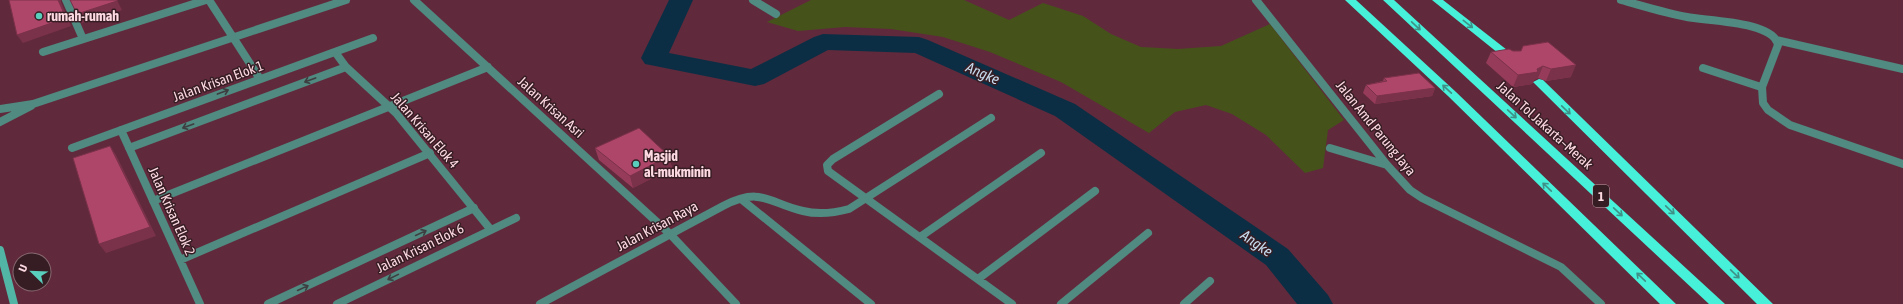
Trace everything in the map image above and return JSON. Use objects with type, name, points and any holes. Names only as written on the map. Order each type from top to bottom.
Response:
[{"type":"highway","name":"1","points":[[1350,0],[1452,94],[1669,304]]},
{"type":"highway","name":"Jalan Tol Jakarta–Merak","points":[[1388,0],[1718,304]]},
{"type":"highway","points":[[1437,0],[1512,59]]},
{"type":"highway","points":[[1539,82],[1766,304]]},
{"type":"street","points":[[66,0],[83,39]]},
{"type":"street","points":[[43,52],[185,3],[206,0]]},
{"type":"street","points":[[209,0],[260,79]]},
{"type":"street","points":[[0,109],[33,104],[346,0]]},
{"type":"street","name":"Jalan Krisan Asri","points":[[414,0],[670,234],[736,304]]},
{"type":"street","points":[[753,0],[776,14]]},
{"type":"street","name":"Jalan Amd Parung Jaya","points":[[1256,0],[1386,164],[1410,190],[1422,198],[1560,267],[1601,304]]},
{"type":"street","points":[[1621,0],[1684,16],[1756,28],[1770,34],[1776,40],[1778,47],[1761,87],[1761,99],[1765,108],[1774,117],[1790,125],[1903,164]]},
{"type":"street","name":"Jalan Krisan Elok 1","points":[[72,148],[373,38]]},
{"type":"street","points":[[1776,40],[1903,68]]},
{"type":"street","name":"Jalan Krisan Elok 4","points":[[335,52],[346,67],[389,106],[430,153],[491,230]]},
{"type":"street","points":[[129,148],[346,67]]},
{"type":"street","points":[[153,201],[488,67]]},
{"type":"street","points":[[1703,68],[1761,87]]},
{"type":"street","points":[[939,94],[832,159],[827,165],[828,171],[1012,304]]},
{"type":"street","points":[[0,122],[33,104]]},
{"type":"street","name":"Jalan Krisan Raya","points":[[540,304],[719,208],[741,199],[756,196],[770,199],[809,213],[835,214],[849,209],[991,118]]},
{"type":"street","name":"Jalan Krisan Elok 2","points":[[121,130],[200,304]]},
{"type":"street","points":[[1330,148],[1386,164]]},
{"type":"street","points":[[180,260],[430,153]]},
{"type":"street","points":[[920,237],[1042,153]]},
{"type":"street","points":[[978,279],[1095,191]]},
{"type":"street","points":[[741,199],[872,304]]},
{"type":"street","points":[[268,304],[474,208]]},
{"type":"street","name":"Jalan Krisan Elok 6","points":[[337,304],[516,218]]},
{"type":"street","points":[[1061,304],[1148,233]]},
{"type":"street","points":[[0,250],[14,304]]},
{"type":"street","points":[[1184,304],[1210,281]]},
{"type":"green space","points":[[811,0],[964,0],[1009,20],[1043,3],[1083,16],[1111,34],[1141,47],[1178,49],[1221,46],[1270,24],[1344,120],[1328,130],[1323,168],[1305,173],[1266,135],[1232,114],[1206,105],[1175,112],[1149,133],[1061,82],[990,52],[943,37],[891,29],[845,27],[798,31],[767,22]]},
{"type":"building","name":"rumah-rumah","points":[[9,0],[58,0],[66,18],[17,35]]},
{"type":"building","points":[[70,0],[117,0],[117,1],[77,14]]},
{"type":"building","points":[[1548,42],[1576,65],[1551,69],[1543,66],[1537,69],[1538,72],[1518,75],[1491,52],[1509,49],[1513,51],[1521,51],[1523,46]]},
{"type":"building","points":[[1419,73],[1435,88],[1377,96],[1366,85],[1387,81],[1384,78]]},
{"type":"building","points":[[639,128],[669,156],[630,176],[595,148]]},
{"type":"building","points":[[110,146],[150,227],[99,244],[73,158]]},
{"type":"waterway","name":"Angke","points":[[681,0],[654,58],[755,78],[823,42],[919,45],[1065,110],[1277,257],[1316,304]]},
{"type":"place","name":"rumah-rumah","points":[[39,16]]},
{"type":"place","name":"Masjid al-mukminin","points":[[636,164]]}]
